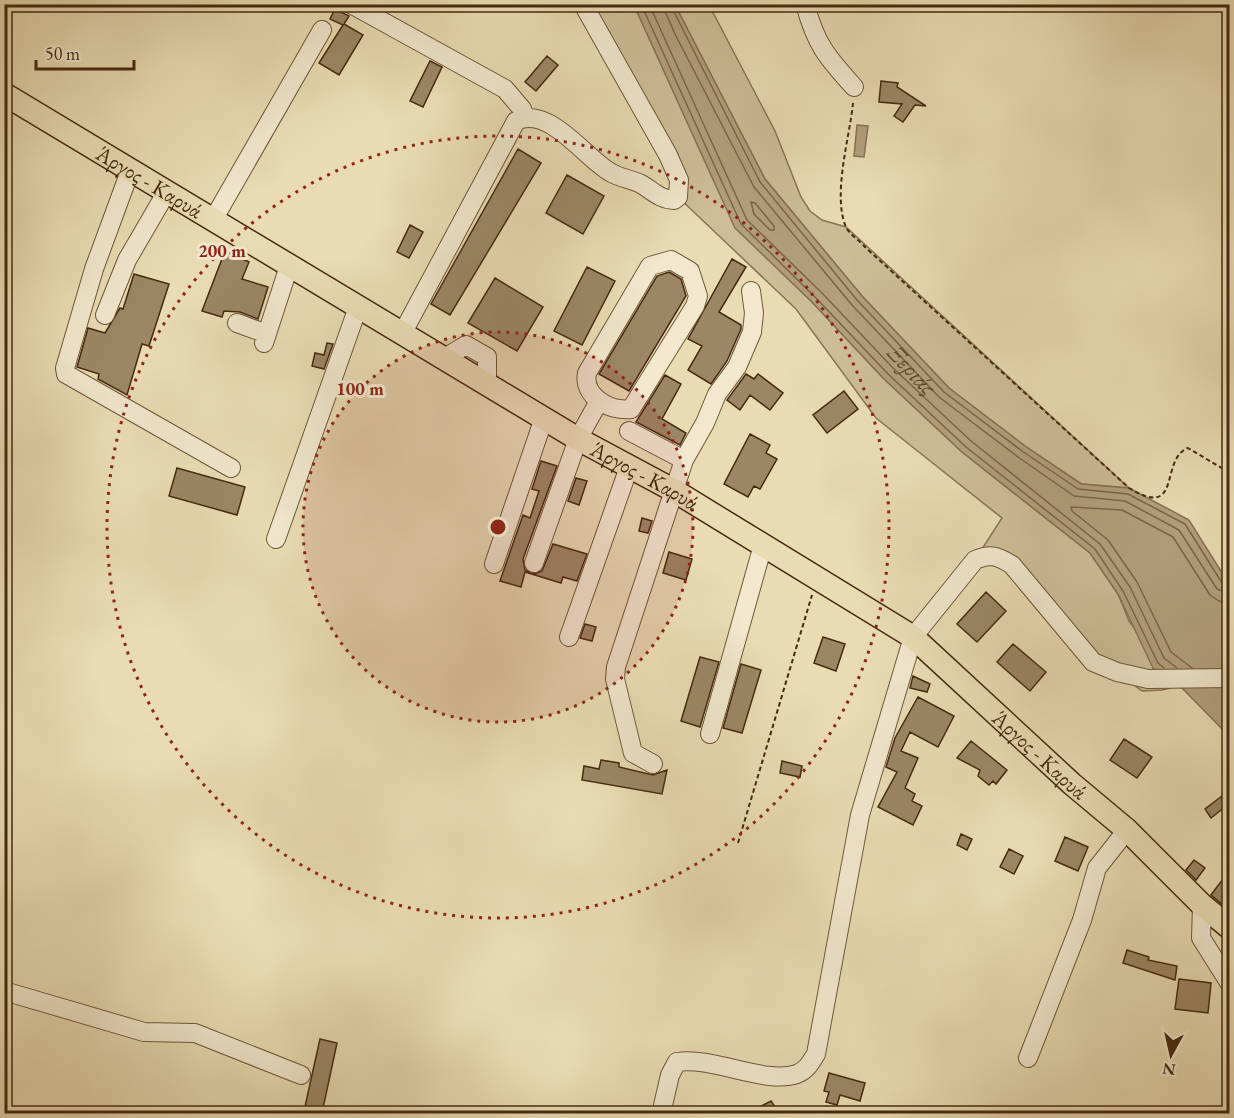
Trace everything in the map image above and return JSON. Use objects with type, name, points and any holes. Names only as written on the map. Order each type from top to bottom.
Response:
[{"type":"main road","name":"Άργος - Καρυά","points":[[4,94],[578,439],[673,490],[913,637],[1072,784],[1127,830],[1202,905],[1230,928]]},
{"type":"street","points":[[351,4],[505,89],[522,109],[525,117]]},
{"type":"street","points":[[402,334],[516,121],[525,117],[537,118],[565,135],[610,172],[640,183],[663,200],[674,200],[678,196],[679,180],[668,155],[590,21],[583,4]]},
{"type":"street","points":[[805,4],[811,27],[822,52],[854,87]]},
{"type":"street","points":[[213,220],[322,30]]},
{"type":"street","points":[[130,171],[94,268],[65,368],[66,374],[231,468]]},
{"type":"street","points":[[105,315],[127,260],[166,193]]},
{"type":"street","points":[[671,260],[690,271],[698,296],[694,306],[637,402],[631,409],[624,410],[599,401],[587,390],[585,383],[588,373],[650,266],[671,260]]},
{"type":"street","points":[[237,323],[265,339],[289,266]]},
{"type":"street","points":[[653,764],[633,753],[615,675],[684,460],[705,423],[717,394],[746,350],[752,332],[754,313],[751,291]]},
{"type":"street","points":[[276,539],[358,307]]},
{"type":"street","points":[[534,563],[578,439],[599,401]]},
{"type":"street","points":[[494,564],[544,418]]},
{"type":"street","points":[[629,431],[684,460]]},
{"type":"street","points":[[569,637],[629,466]]},
{"type":"street","points":[[710,734],[763,545]]},
{"type":"street","points":[[661,1113],[670,1075],[677,1062],[692,1059],[766,1074],[796,1074],[807,1068],[816,1054],[860,815],[913,637],[975,560],[987,554],[998,557],[1012,566],[1093,662],[1117,672],[1148,679],[1230,678]]},
{"type":"street","points":[[1028,1058],[1082,920],[1097,868],[1127,830]]},
{"type":"street","points":[[1202,905],[1201,938],[1230,984]]},
{"type":"street","points":[[4,992],[144,1032],[195,1033],[301,1075]]},
{"type":"path","points":[[854,87],[844,153],[842,197],[846,227],[1129,488],[1145,497],[1155,499],[1162,495],[1181,452],[1188,448],[1230,473]]},
{"type":"path","points":[[738,843],[816,578]]},
{"type":"shaded area","points":[[583,5],[634,5],[736,228],[812,302],[883,378],[962,452],[1090,553],[1118,594],[1129,621],[1179,686],[1142,691],[1117,672],[1093,662],[1012,565],[975,560],[1002,518],[876,418],[796,309],[678,197],[679,180]]},
{"type":"shaded area","points":[[675,5],[709,5],[775,131],[801,197],[810,211],[822,220],[846,227],[1129,488],[1082,484],[1025,446],[949,388],[862,296],[765,179]]},
{"type":"water","name":"Ξεριάς","points":[[634,5],[675,5],[765,179],[862,296],[949,388],[1025,446],[1081,484],[1129,488],[1189,520],[1229,584],[1229,736],[1180,686],[1153,668],[1118,594],[1090,553],[962,452],[883,378],[812,302],[735,228]]},
{"type":"water","points":[[857,125],[868,126],[864,157],[854,156]]},
{"type":"building","points":[[335,9],[349,16],[344,24],[363,35],[339,75],[319,63],[343,25],[330,19]]},
{"type":"building","points":[[547,56],[558,65],[536,91],[525,82]]},
{"type":"building","points":[[430,61],[442,67],[423,107],[410,101]]},
{"type":"building","points":[[881,81],[898,83],[897,87],[926,106],[915,105],[903,122],[894,116],[902,104],[879,102]]},
{"type":"building","points":[[518,149],[541,163],[450,315],[431,304]]},
{"type":"building","points":[[567,175],[604,196],[583,234],[546,213]]},
{"type":"building","points":[[410,225],[423,232],[409,258],[397,252]]},
{"type":"building","points":[[225,251],[249,262],[242,279],[268,287],[258,319],[240,312],[224,311],[222,317],[202,311]]},
{"type":"building","points":[[732,259],[746,267],[719,312],[741,325],[741,329],[727,361],[711,384],[688,370],[702,346],[688,339]]},
{"type":"building","points":[[587,267],[615,281],[582,345],[554,331]]},
{"type":"building","points":[[669,272],[681,279],[686,296],[629,391],[599,374],[657,276]]},
{"type":"building","points":[[134,274],[169,284],[149,346],[142,344],[127,395],[98,379],[99,374],[77,367],[88,328],[105,333],[120,308],[123,309]]},
{"type":"building","points":[[495,278],[543,307],[517,351],[468,323]]},
{"type":"building","points":[[327,343],[333,344],[324,369],[312,366],[315,353],[324,355]]},
{"type":"building","points":[[746,374],[754,379],[758,374],[783,393],[770,410],[750,395],[740,410],[727,400]]},
{"type":"building","points":[[665,375],[681,384],[662,419],[686,433],[680,445],[636,422]]},
{"type":"building","points":[[844,391],[858,409],[827,433],[813,415]]},
{"type":"building","points":[[750,434],[770,445],[766,453],[777,459],[760,489],[754,486],[748,497],[724,484]]},
{"type":"building","points":[[541,461],[557,466],[523,559],[525,570],[535,574],[542,571],[553,544],[587,554],[577,581],[563,577],[561,583],[525,572],[521,587],[500,581],[523,515],[530,518],[539,491],[532,489]]},
{"type":"building","points":[[177,468],[245,487],[237,515],[169,496]]},
{"type":"building","points":[[576,478],[587,481],[579,505],[568,501]]},
{"type":"building","points":[[642,518],[652,521],[648,533],[639,531]]},
{"type":"building","points":[[669,552],[692,559],[686,580],[663,573]]},
{"type":"building","points":[[986,592],[1006,611],[977,642],[957,624]]},
{"type":"building","points":[[585,624],[596,627],[592,641],[580,638]]},
{"type":"building","points":[[823,637],[845,644],[836,671],[814,663]]},
{"type":"building","points":[[1013,644],[1046,672],[1030,691],[997,662]]},
{"type":"building","points":[[700,657],[719,662],[700,727],[681,721]]},
{"type":"building","points":[[741,664],[761,670],[742,733],[723,728]]},
{"type":"building","points":[[913,676],[930,684],[927,692],[910,688]]},
{"type":"building","points":[[918,697],[954,716],[938,747],[910,732],[901,751],[918,758],[905,788],[915,794],[912,801],[922,806],[913,825],[878,807],[897,772],[886,767],[895,738]]},
{"type":"building","points":[[1124,739],[1152,757],[1137,778],[1110,760]]},
{"type":"building","points":[[971,741],[1007,770],[996,784],[993,781],[989,785],[978,776],[980,770],[957,758]]},
{"type":"building","points":[[601,760],[619,763],[619,767],[653,775],[667,770],[662,794],[582,780],[584,766],[599,769]]},
{"type":"building","points":[[782,761],[802,766],[800,777],[780,773]]},
{"type":"building","points":[[1230,790],[1230,803],[1211,818],[1205,809]]},
{"type":"building","points":[[961,834],[972,839],[967,850],[957,845]]},
{"type":"building","points":[[1065,837],[1088,847],[1078,871],[1055,861]]},
{"type":"building","points":[[1009,849],[1023,856],[1014,874],[1000,867]]},
{"type":"building","points":[[1194,860],[1205,868],[1196,880],[1186,870]]},
{"type":"building","points":[[1223,879],[1230,884],[1230,899],[1224,906],[1211,895]]},
{"type":"building","points":[[1127,950],[1149,957],[1148,960],[1177,966],[1175,980],[1123,963]]},
{"type":"building","points":[[1179,979],[1211,983],[1208,1013],[1175,1009]]},
{"type":"building","points":[[320,1039],[337,1043],[322,1113],[314,1113],[304,1111]]},
{"type":"building","points":[[829,1073],[865,1083],[860,1101],[840,1095],[837,1105],[826,1102],[829,1092],[824,1091]]},
{"type":"building","points":[[771,1101],[779,1113],[748,1113]]}]
